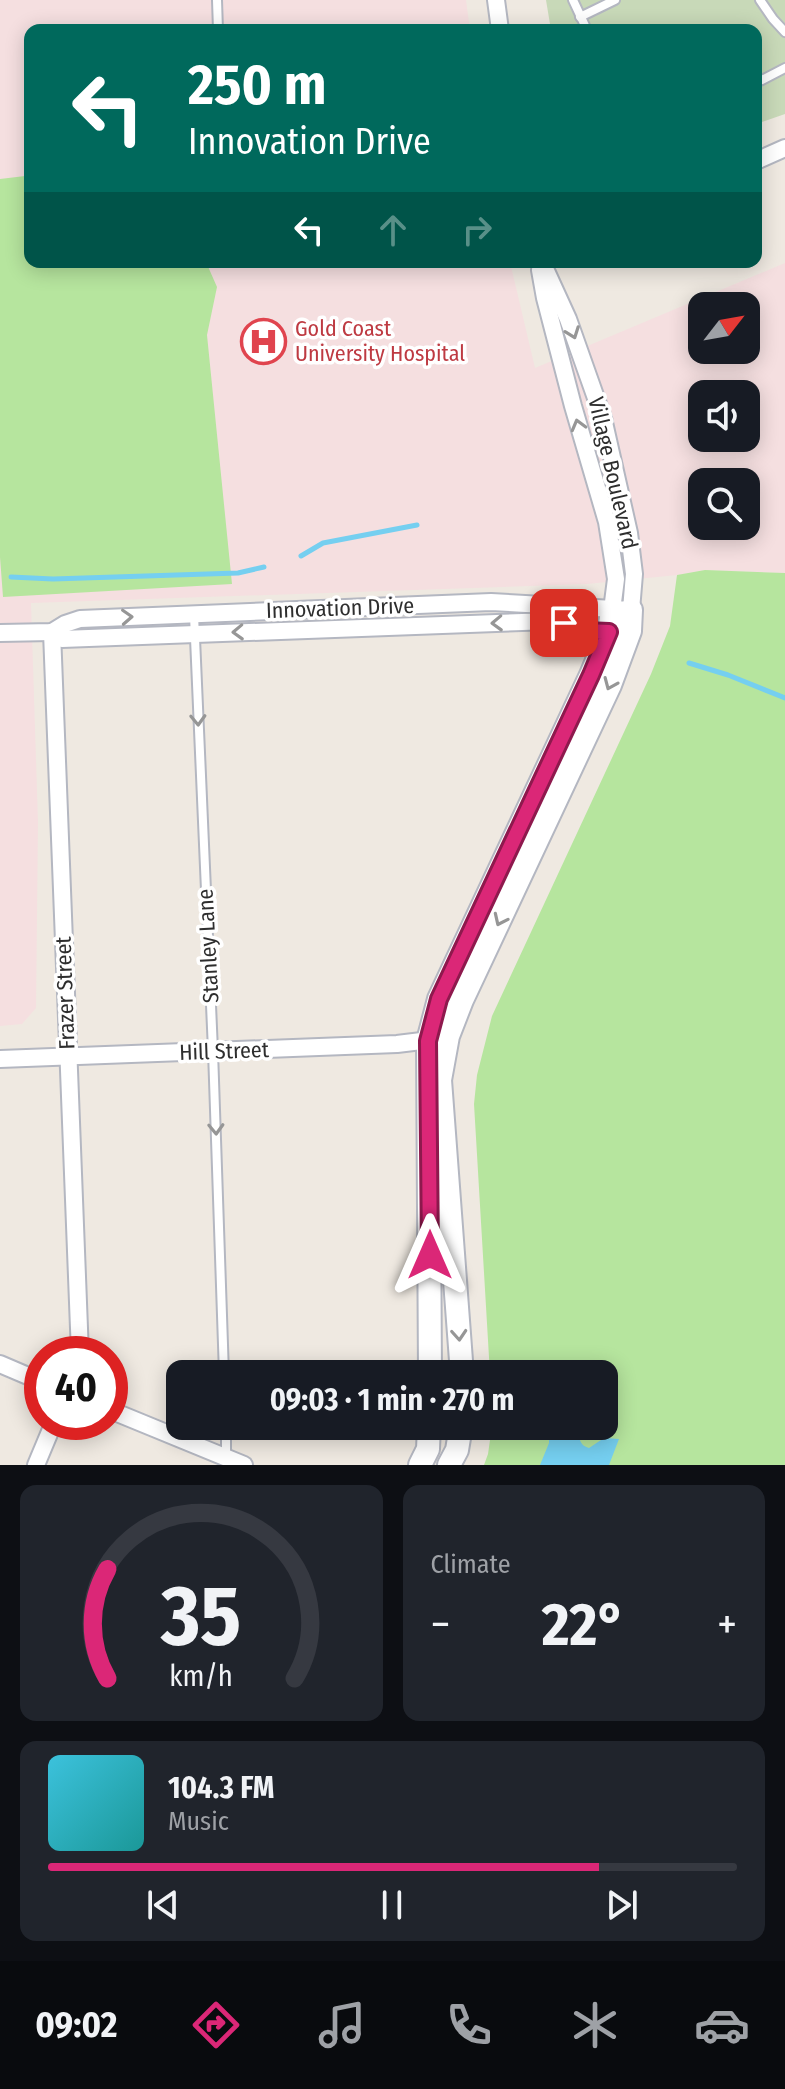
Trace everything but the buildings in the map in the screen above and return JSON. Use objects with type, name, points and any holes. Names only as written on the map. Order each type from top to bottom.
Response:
[{"type":"street","points":[[496,0],[499,24]]},
{"type":"street","points":[[762,158],[785,148]]},
{"type":"street","name":"Village Boulevard","points":[[542,268],[545,298],[607,522],[620,621]]},
{"type":"street","name":"Village Boulevard","points":[[430,1360],[439,999],[591,675],[620,621],[634,574],[631,546],[603,418],[568,319],[544,268]]},
{"type":"street","name":"Innovation Drive","points":[[0,633],[52,632],[80,619],[491,602],[620,621]]},
{"type":"street","name":"Innovation Drive","points":[[52,632],[62,639],[551,621],[585,631],[620,621]]},
{"type":"street","name":"Frazer Street","points":[[52,632],[79,1336]]},
{"type":"street","name":"Village Boulevard","points":[[438,1039],[461,1360]]},
{"type":"street","name":"Hill Street","points":[[0,1059],[438,1039]]},
{"type":"street","points":[[0,1364],[24,1374]]},
{"type":"street","points":[[128,1417],[244,1465]]},
{"type":"street","points":[[36,1465],[46,1440]]},
{"type":"street","points":[[420,1465],[428,1449],[428,1440]]},
{"type":"street","points":[[449,1465],[459,1440]]},
{"type":"lane","points":[[217,0],[218,24]]},
{"type":"lane","points":[[573,0],[584,24]]},
{"type":"lane","points":[[580,17],[615,0]]},
{"type":"lane","points":[[760,0],[785,32]]},
{"type":"lane","points":[[762,80],[785,68]]},
{"type":"lane","name":"Stanley Lane","points":[[194,614],[224,1360]]},
{"type":"lane","points":[[226,1440],[226,1458]]},
{"type":"shaded area","name":"Gold Coast University Hospital","points":[[0,0],[466,0],[469,24],[24,24],[24,268],[511,268],[535,368],[688,304],[688,364],[760,364],[760,292],[716,292],[785,263],[785,573],[705,570],[587,584],[31,603],[38,822],[36,1008],[22,1024],[0,1026]]},
{"type":"green space","points":[[546,0],[785,0],[785,114],[762,122],[762,24],[550,24]]},
{"type":"green space","points":[[24,176],[24,268],[209,268],[217,287],[207,335],[232,584],[3,597],[0,557],[0,179]]},
{"type":"green space","points":[[705,570],[785,573],[785,1465],[484,1465],[490,1440],[618,1440],[618,1360],[489,1360],[474,1104],[477,1075],[492,1016],[651,674],[670,626],[677,575]]},
{"type":"water","points":[[619,1439],[609,1465],[540,1465],[549,1440],[580,1440],[589,1448],[601,1440]]},
{"type":"waterway","points":[[301,556],[323,543],[417,525]]},
{"type":"waterway","points":[[11,577],[53,579],[238,573],[264,567]]},
{"type":"waterway","points":[[689,663],[785,698]]},
{"type":"place","name":"Gold Coast University Hospital","points":[[264,341]]},
{"type":"route","points":[[430,1255],[428,1041],[439,999],[609,632],[585,631],[564,623]]}]
